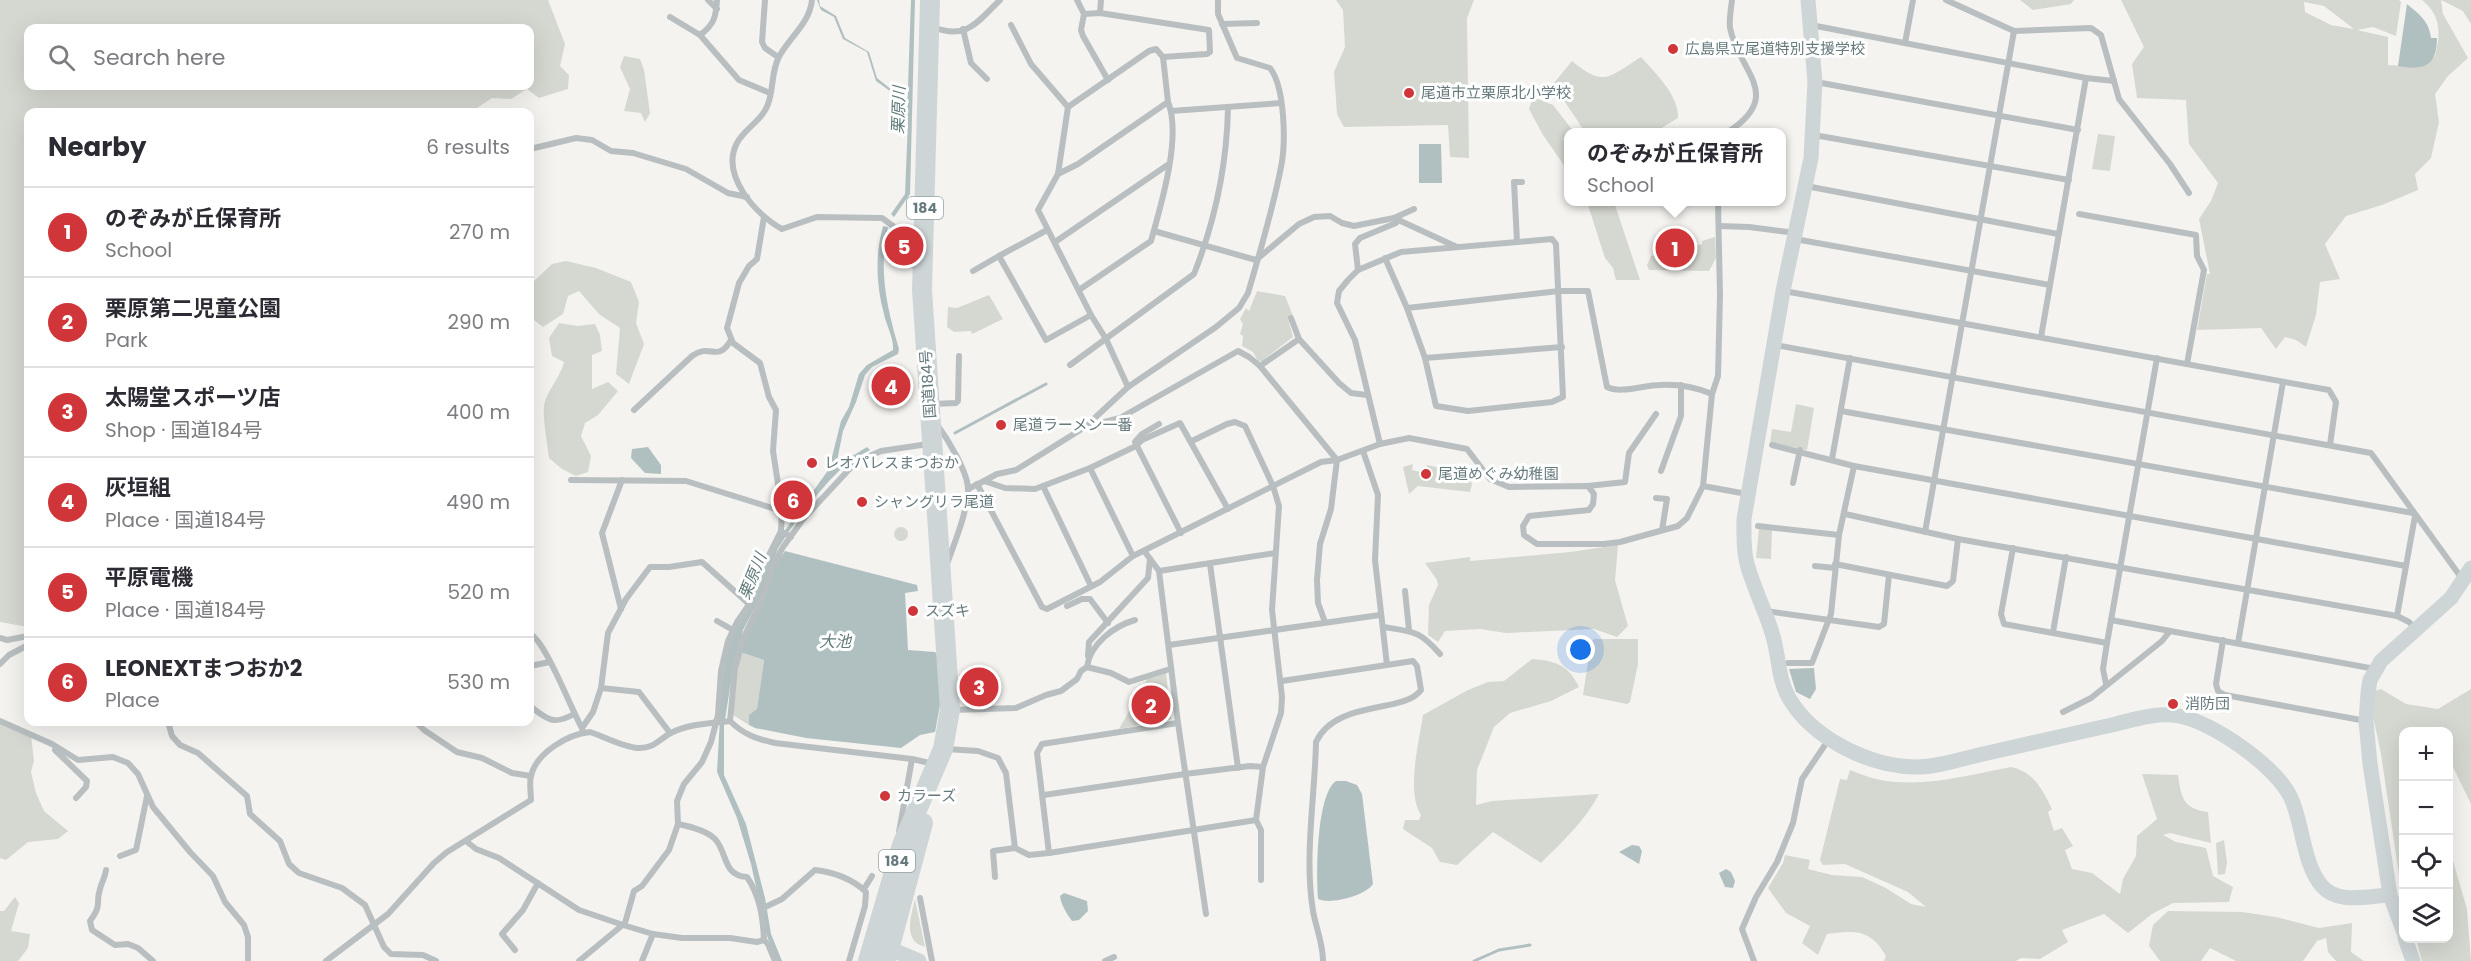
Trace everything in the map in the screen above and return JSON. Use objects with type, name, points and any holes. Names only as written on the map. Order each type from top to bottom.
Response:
[{"type":"highway","name":"国道184号","points":[[880,953],[940,757],[950,710],[924,338],[923,265],[930,0]]},
{"type":"highway","name":"国道184号","points":[[880,953],[902,845],[940,757]]},
{"type":"street","points":[[708,0],[717,9]]},
{"type":"street","points":[[700,35],[711,27],[715,19],[717,0]]},
{"type":"street","points":[[765,0],[762,42],[765,48],[778,57]]},
{"type":"street","points":[[812,0],[810,13],[778,57],[768,105],[738,142],[733,153],[733,170],[736,180],[741,191],[764,217],[782,229],[817,217],[882,218],[893,226],[897,260],[901,265],[923,265]]},
{"type":"street","points":[[929,26],[941,30],[975,26],[1000,0]]},
{"type":"street","points":[[1077,0],[1084,14],[1081,30],[1083,36],[1108,80]]},
{"type":"street","points":[[1100,13],[1101,0]]},
{"type":"street","points":[[968,489],[997,474],[1016,470],[1084,427],[1113,404],[1128,387],[1216,327],[1239,308],[1248,292],[1281,165],[1281,103],[1275,75],[1270,68],[1237,58],[1218,14],[1218,0]]},
{"type":"street","points":[[1732,0],[1731,30],[1752,75],[1756,97],[1751,113],[1746,120],[1734,128]]},
{"type":"street","points":[[1808,0],[1815,82],[1814,135],[1806,186],[1783,291],[1744,527],[1747,564],[1766,611],[1778,652],[1779,672],[1787,696],[1797,711],[1818,731],[1830,738],[1876,761],[1917,767],[2105,727],[2144,716],[2176,716],[2197,720],[2278,776],[2299,817],[2311,866],[2321,886],[2339,897],[2390,895]]},
{"type":"street","points":[[1905,43],[1913,0]]},
{"type":"street","points":[[1946,0],[2013,31],[2091,27],[2102,35],[2120,99],[2170,164],[2189,193]]},
{"type":"street","points":[[1084,14],[1100,13],[1209,30],[1209,52],[1207,54],[1163,57]]},
{"type":"street","points":[[670,18],[700,35],[739,80],[770,93]]},
{"type":"street","points":[[1222,24],[1257,23]]},
{"type":"street","points":[[1011,24],[1031,64],[1068,107]]},
{"type":"street","points":[[1810,25],[2086,78],[2114,81]]},
{"type":"street","points":[[963,29],[971,63],[987,79]]},
{"type":"street","points":[[1925,532],[2013,31]]},
{"type":"street","points":[[1079,290],[1151,241],[1167,180],[1171,111],[1163,57],[1156,49],[1149,51],[1068,107],[1058,174],[1038,210],[1091,315],[1106,339],[1128,387]]},
{"type":"street","points":[[2041,337],[2086,78]]},
{"type":"street","points":[[1815,82],[2078,130]]},
{"type":"street","points":[[1058,174],[1078,164],[1168,102]]},
{"type":"street","points":[[1171,111],[1281,103]]},
{"type":"street","points":[[1070,365],[1194,274],[1221,181],[1228,139],[1228,107]]},
{"type":"street","points":[[1814,135],[2068,180]]},
{"type":"street","points":[[534,148],[576,138],[592,140],[611,151],[652,158],[686,169],[729,193],[748,197]]},
{"type":"street","points":[[1055,242],[1169,164]]},
{"type":"street","points":[[1517,242],[1514,182],[1522,182]]},
{"type":"street","points":[[1806,186],[2058,234]]},
{"type":"street","points":[[1588,486],[1594,494],[1593,504],[1589,510],[1529,516],[1523,526],[1524,535],[1537,544],[1604,544],[1678,526],[1687,518],[1703,486],[1712,394],[1718,376],[1720,295],[1718,206]]},
{"type":"street","points":[[1256,260],[1299,224],[1314,217],[1330,216],[1342,224],[1354,226],[1396,218],[1414,209]]},
{"type":"street","points":[[2079,214],[2196,235],[2197,256],[2204,270],[2187,364]]},
{"type":"street","points":[[728,722],[735,669],[742,640],[762,599],[785,534],[773,451],[776,410],[769,397],[760,363],[731,340],[727,328],[736,292],[745,273],[757,259],[764,217]]},
{"type":"street","points":[[1396,218],[1458,247]]},
{"type":"street","points":[[1358,270],[1355,244],[1360,238],[1396,223],[1396,218]]},
{"type":"street","points":[[1719,226],[1749,226],[2050,285]]},
{"type":"street","points":[[973,271],[1047,230]]},
{"type":"street","points":[[1154,231],[1256,260]]},
{"type":"street","points":[[1380,444],[1355,340],[1337,303],[1339,291],[1347,279],[1358,270],[1384,258],[1401,252],[1552,238],[1556,244],[1563,397],[1552,402],[1468,411],[1436,406],[1425,358],[1407,308],[1384,258]]},
{"type":"street","points":[[999,256],[1046,340],[1091,315]]},
{"type":"street","points":[[1407,308],[1559,291],[1588,291],[1607,387],[1622,389],[1681,385],[1712,394]]},
{"type":"street","points":[[1783,291],[2329,390],[2336,402],[2330,445]]},
{"type":"street","points":[[1291,318],[1299,339],[1351,393],[1367,395]]},
{"type":"street","points":[[1260,366],[1299,339]]},
{"type":"street","points":[[634,410],[692,356],[701,350],[725,351],[731,340]]},
{"type":"street","points":[[1774,345],[2371,453],[2415,515],[2467,574],[2451,598],[2390,651],[2375,669],[2368,693],[2366,722],[2390,895],[2399,921]]},
{"type":"street","points":[[1425,358],[1562,347]]},
{"type":"street","points":[[1084,427],[1120,418],[1234,352],[1249,357],[1260,366],[1337,460],[1331,509],[1320,544],[1317,580],[1318,603],[1325,622]]},
{"type":"street","points":[[942,578],[963,517],[968,489],[952,445],[930,410],[958,401],[959,356]]},
{"type":"street","points":[[1832,459],[1850,358]]},
{"type":"street","points":[[2106,684],[2103,669],[2107,643],[2157,358]]},
{"type":"street","points":[[2238,643],[2283,382]]},
{"type":"street","points":[[1661,471],[1681,416],[1681,385]]},
{"type":"street","points":[[1841,411],[2415,515]]},
{"type":"street","points":[[977,484],[1042,607],[1047,609],[1100,582],[1133,556],[1321,462],[1337,460],[1380,444],[1409,438],[1466,448],[1490,478],[1509,487],[1588,486],[1625,482],[1629,453],[1656,414]]},
{"type":"street","points":[[1192,441],[1227,424],[1235,423],[1245,426],[1273,486],[1278,506],[1272,610],[1282,681],[1281,713],[1263,767],[1256,820],[1261,831],[1260,880]]},
{"type":"street","points":[[1159,424],[1142,434],[1135,442],[1180,533]]},
{"type":"street","points":[[984,480],[1005,488],[1035,489],[1090,468],[1176,424],[1183,426],[1228,509]]},
{"type":"street","points":[[579,961],[623,926],[634,891],[648,879],[669,850],[678,824],[677,801],[684,784],[708,753],[718,715],[721,671],[732,630],[755,593],[764,565],[785,534],[856,462],[881,451],[932,443]]},
{"type":"street","points":[[1772,445],[1800,450],[1801,453],[1854,466],[2406,566]]},
{"type":"street","points":[[1793,483],[1800,450]]},
{"type":"street","points":[[1363,451],[1378,495],[1375,560],[1387,665]]},
{"type":"street","points":[[1788,663],[1812,663],[1829,619],[1839,535],[1854,466]]},
{"type":"street","points":[[1090,468],[1133,556]]},
{"type":"street","points":[[571,480],[686,480],[803,518]]},
{"type":"street","points":[[621,609],[602,533],[622,480]]},
{"type":"street","points":[[1043,486],[1091,586]]},
{"type":"street","points":[[1703,486],[1748,494]]},
{"type":"street","points":[[1656,498],[1667,499],[1662,530]]},
{"type":"street","points":[[1845,514],[1958,539],[2397,616],[2409,622],[2416,630]]},
{"type":"street","points":[[2397,616],[2415,515]]},
{"type":"street","points":[[1758,526],[1839,535]]},
{"type":"street","points":[[1815,566],[1835,566],[1947,586],[1953,581],[1958,539]]},
{"type":"street","points":[[2013,548],[2001,614],[2004,624],[2107,643]]},
{"type":"street","points":[[1145,552],[1159,571],[1170,669],[1206,914]]},
{"type":"street","points":[[1159,571],[1275,553]]},
{"type":"street","points":[[2053,632],[2066,557]]},
{"type":"street","points":[[1087,667],[1089,642],[1148,578],[1150,558]]},
{"type":"street","points":[[326,961],[388,914],[434,863],[447,852],[531,800],[531,776],[539,759],[549,750],[582,730],[593,712],[601,688],[608,633],[621,609],[650,567],[669,567],[702,562],[749,604]]},
{"type":"street","points":[[1210,564],[1239,768]]},
{"type":"street","points":[[1766,611],[1879,627],[1884,624],[1889,575]]},
{"type":"street","points":[[1405,591],[1409,630]]},
{"type":"street","points":[[1067,606],[1082,599],[1090,599],[1108,623]]},
{"type":"street","points":[[1168,645],[1380,615]]},
{"type":"street","points":[[1088,656],[1117,625],[1135,620]]},
{"type":"street","points":[[2111,620],[2375,669]]},
{"type":"street","points":[[717,621],[732,630]]},
{"type":"street","points":[[1384,627],[1409,630],[1425,639],[1440,654]]},
{"type":"street","points":[[2063,712],[2091,698],[2162,641],[2170,630]]},
{"type":"street","points":[[534,636],[550,662],[582,730],[635,748],[646,748],[658,743],[670,733],[716,722],[728,722],[755,739],[775,743],[912,759],[978,751],[998,758],[1006,773],[1015,848]]},
{"type":"street","points":[[0,638],[7,640],[24,637]]},
{"type":"street","points":[[2223,640],[2216,684],[2218,691],[2225,695],[2366,722]]},
{"type":"street","points":[[0,664],[9,655],[24,647]]},
{"type":"street","points":[[1282,681],[1413,661],[1417,666],[1421,690],[1417,695],[1341,718],[1320,732],[1316,742],[1310,841],[1313,911],[1320,936],[1323,961]]},
{"type":"street","points":[[534,665],[550,662]]},
{"type":"street","points":[[950,710],[1016,708],[1046,694],[1061,691],[1077,679],[1081,671],[1087,667],[1111,673],[1129,682],[1170,669]]},
{"type":"street","points":[[601,688],[639,692],[670,733]]},
{"type":"street","points":[[534,709],[546,718],[556,721],[574,714]]},
{"type":"street","points":[[0,721],[78,760],[112,757],[128,763],[138,774],[147,796],[190,852],[213,876],[225,902],[244,925],[248,936],[248,961]]},
{"type":"street","points":[[1049,853],[1044,795],[1037,753],[1042,744],[1178,723]]},
{"type":"street","points":[[169,726],[172,736],[180,745],[198,753],[247,796],[250,814],[280,841],[289,864],[299,873],[342,888],[354,895],[365,905],[384,947],[391,954],[423,955],[436,961]]},
{"type":"street","points":[[420,726],[458,752],[482,758],[512,773],[531,776]]},
{"type":"street","points":[[1754,961],[1742,929],[1756,897],[1777,862],[1794,823],[1803,780],[1830,738]]},
{"type":"street","points":[[45,742],[87,781],[86,787],[76,798]]},
{"type":"street","points":[[902,845],[897,839],[909,785],[912,759]]},
{"type":"street","points":[[1044,795],[1185,774],[1263,767]]},
{"type":"street","points":[[120,856],[136,850],[147,796]]},
{"type":"street","points":[[995,877],[993,851],[1015,848],[1029,855],[1049,853],[1256,820]]},
{"type":"street","points":[[678,824],[713,837],[720,845],[729,869],[740,876],[747,877],[764,908],[764,940],[775,961]]},
{"type":"street","points":[[466,841],[476,849],[500,858],[579,910],[623,926],[653,934],[682,938],[730,938],[758,942],[764,940]]},
{"type":"street","points":[[106,870],[99,892],[100,907],[90,921],[92,930],[115,945],[128,944],[138,948],[153,961]]},
{"type":"street","points":[[764,908],[782,899],[815,870],[850,880],[866,892],[865,906],[849,961]]},
{"type":"street","points":[[864,889],[872,876]]},
{"type":"street","points":[[515,950],[502,934],[523,910],[538,884]]},
{"type":"street","points":[[920,898],[932,961]]},
{"type":"street","points":[[642,961],[653,934]]},
{"type":"street","points":[[2407,943],[2413,961]]},
{"type":"street","points":[[880,953],[919,961]]},
{"type":"street","points":[[1105,961],[1114,957]]},
{"type":"shaded area","points":[[0,0],[548,0],[565,44],[560,66],[569,75],[568,89],[539,98],[528,90],[534,90],[534,24],[24,24],[24,90],[525,90],[511,99],[492,98],[477,108],[24,108],[24,626],[0,622]]},
{"type":"shaded area","name":"尾道市立栗原北小学校","points":[[1336,0],[1474,0],[1467,18],[1469,158],[1450,157],[1448,125],[1344,127],[1337,114],[1334,72],[1345,47],[1343,10]]},
{"type":"shaded area","points":[[2020,0],[2074,0],[2071,4],[2033,10]]},
{"type":"shaded area","points":[[2121,0],[2399,0],[2401,2],[2396,36],[2373,27],[2357,30],[2388,37],[2388,65],[2416,67],[2435,56],[2439,33],[2433,12],[2422,0],[2441,0],[2443,14],[2468,58],[2448,76],[2435,94],[2439,122],[2431,158],[2415,174],[2418,190],[2382,205],[2346,216],[2325,244],[2340,279],[2320,282],[2316,315],[2306,347],[2296,340],[2285,337],[2276,349],[2261,328],[2197,330],[2207,274],[2210,274],[2199,219],[2211,201],[2218,183],[2189,144],[2186,100],[2137,98],[2132,64],[2144,47]],"holes":[[[2304,2],[2324,6],[2354,29],[2331,25],[2305,12]]]},
{"type":"shaded area","points":[[2441,0],[2471,0],[2471,24],[2463,11]]},
{"type":"shaded area","points":[[624,56],[640,59],[644,70],[650,113],[645,122],[641,113],[624,111],[630,89],[620,67]]},
{"type":"shaded area","points":[[1641,57],[1665,85],[1675,101],[1678,118],[1662,128],[1582,128],[1561,96],[1553,97],[1554,83],[1572,61],[1592,75],[1599,77],[1606,77]]},
{"type":"shaded area","points":[[1533,97],[1553,105],[1571,128],[1564,128],[1564,165],[1543,135],[1529,109]]},
{"type":"shaded area","points":[[2098,134],[2115,136],[2110,171],[2092,169]]},
{"type":"shaded area","points":[[1588,206],[1615,206],[1640,280],[1616,280],[1613,268],[1605,258]]},
{"type":"shaded area","points":[[1715,237],[1716,258],[1709,271],[1649,270],[1647,265],[1651,256],[1702,244],[1702,241]]},
{"type":"shaded area","points":[[566,261],[596,268],[631,282],[639,302],[636,323],[644,344],[629,384],[616,374],[620,328],[599,314],[579,291],[568,296],[563,314],[543,327],[534,320],[534,281],[552,264]]},
{"type":"shaded area","points":[[1257,291],[1285,296],[1293,316],[1288,318],[1293,337],[1262,361],[1258,361],[1253,352],[1242,346],[1243,336],[1240,334],[1243,324],[1240,319],[1246,308],[1249,311]]},
{"type":"shaded area","points":[[989,295],[1003,319],[972,334],[971,331],[954,332],[947,327],[948,307],[957,308]]},
{"type":"shaded area","points":[[559,323],[578,326],[595,324],[600,335],[602,351],[592,355],[592,389],[608,382],[618,391],[598,415],[585,423],[581,436],[591,456],[588,472],[576,476],[562,469],[549,458],[545,429],[545,401],[564,362],[552,356],[549,338]]},
{"type":"shaded area","points":[[1796,404],[1814,408],[1807,450],[1770,443],[1772,429],[1791,432]]},
{"type":"shaded area","points":[[1413,464],[1412,470],[1425,473],[1427,465],[1459,472],[1465,470],[1465,479],[1470,479],[1472,484],[1470,492],[1418,486],[1409,494],[1403,467]]},
{"type":"shaded area","points":[[901,527],[906,529],[908,534],[906,539],[901,541],[896,539],[894,534],[896,529]]},
{"type":"shaded area","points":[[1759,529],[1772,530],[1771,559],[1756,558]]},
{"type":"shaded area","points":[[1618,545],[1615,580],[1628,626],[1617,637],[1594,629],[1506,633],[1480,629],[1445,631],[1438,642],[1428,635],[1429,605],[1438,585],[1425,563],[1470,557],[1470,561],[1570,552]]},
{"type":"shaded area","points":[[1594,639],[1638,639],[1638,664],[1630,702],[1627,704],[1583,695],[1591,642]]},
{"type":"shaded area","points":[[740,652],[764,660],[757,710],[749,715],[749,725],[733,715]]},
{"type":"shaded area","points":[[1532,659],[1560,665],[1570,673],[1579,687],[1551,701],[1510,713],[1494,727],[1477,770],[1476,805],[1492,801],[1599,794],[1580,822],[1541,863],[1493,832],[1457,865],[1440,862],[1432,848],[1403,829],[1405,820],[1419,820],[1421,815],[1414,793],[1414,780],[1423,715],[1468,690],[1488,682],[1504,681]]},
{"type":"shaded area","points":[[1166,672],[1171,719],[1119,729],[1149,676]]},
{"type":"shaded area","points":[[2381,689],[2406,704],[2438,709],[2471,689],[2471,804],[2453,767],[2453,727],[2399,727],[2399,875],[2381,754],[2368,693]]},
{"type":"shaded area","points":[[0,724],[31,735],[34,761],[31,772],[36,793],[44,811],[68,831],[58,839],[28,842],[6,860],[0,858]]},
{"type":"shaded area","points":[[2011,767],[2031,777],[2045,795],[2052,809],[2048,812],[2054,831],[2062,828],[2073,846],[2065,850],[2072,869],[2092,873],[2120,894],[2123,879],[2136,856],[2137,836],[2157,819],[2142,774],[2178,775],[2182,796],[2188,805],[2208,812],[2211,843],[2170,833],[2163,835],[2176,842],[2206,848],[2213,876],[2233,887],[2229,902],[2173,903],[2152,914],[2128,933],[2104,914],[2062,930],[2068,942],[2040,959],[1884,961],[1886,956],[1874,941],[1868,936],[1854,932],[1827,934],[1818,955],[1802,943],[1810,926],[1786,913],[1768,888],[1783,863],[1785,855],[1810,860],[1808,869],[1832,875],[1862,877],[1886,888],[1911,904],[1926,907],[1908,892],[1845,864],[1823,865],[1820,860],[1840,779],[1847,780],[1850,770],[1881,780],[1930,782]]},
{"type":"shaded area","points":[[2224,840],[2227,863],[2225,874],[2218,875],[2216,843]]},
{"type":"shaded area","points":[[2453,861],[2467,909],[2471,961],[2422,961],[2417,943],[2453,943]]},
{"type":"shaded area","points":[[15,897],[19,903],[11,931],[30,934],[28,948],[18,961],[0,961],[0,911],[4,911]]},
{"type":"shaded area","points":[[915,899],[925,947],[918,944],[911,934],[910,920]]},
{"type":"shaded area","points":[[2168,911],[2242,912],[2276,917],[2319,928],[2352,923],[2351,952],[2364,961],[2336,961],[2328,952],[2326,938],[2317,941],[2303,961],[2236,961],[2210,948],[2201,961],[2160,961],[2149,946],[2153,925]]},
{"type":"water","points":[[817,0],[820,6],[836,16],[845,38],[869,52],[877,78],[892,90],[907,115],[911,0],[915,0],[910,194],[894,217],[891,214],[905,194],[908,121],[890,91],[876,81],[867,52],[843,39],[834,17],[821,10]]},
{"type":"water","points":[[2407,4],[2426,23],[2431,38],[2437,38],[2435,55],[2422,67],[2398,66]]},
{"type":"water","points":[[1419,144],[1441,144],[1442,183],[1419,183]]},
{"type":"water","points":[[883,226],[888,227],[884,258],[885,289],[899,349],[898,354],[872,367],[865,375],[843,431],[836,466],[867,447],[870,450],[848,462],[830,480],[802,512],[778,548],[760,598],[743,630],[733,669],[724,726],[724,775],[746,824],[765,898],[771,934],[782,961],[777,961],[767,936],[751,864],[737,818],[717,772],[722,683],[728,646],[734,631],[756,598],[765,566],[779,539],[829,469],[841,421],[849,407],[859,374],[867,365],[893,350],[878,281],[879,248]]},
{"type":"water","points":[[648,447],[661,465],[661,474],[645,473],[631,458],[632,449]]},
{"type":"water","name":"大池","points":[[785,551],[917,585],[918,591],[905,593],[908,650],[935,652],[938,655],[941,700],[935,732],[920,735],[901,748],[806,738],[749,725],[749,715],[757,709],[764,660],[740,652],[774,566]]},
{"type":"water","points":[[1814,668],[1816,689],[1810,699],[1796,692],[1789,669]]},
{"type":"water","points":[[1336,781],[1346,781],[1357,785],[1362,794],[1373,884],[1355,896],[1323,901],[1318,899],[1319,836],[1324,802],[1329,789]]},
{"type":"water","points":[[1632,845],[1639,846],[1642,851],[1639,864],[1619,852]]},
{"type":"water","points":[[1726,869],[1731,872],[1735,881],[1733,888],[1725,887],[1719,873]]},
{"type":"water","points":[[1064,893],[1087,901],[1088,911],[1079,920],[1072,921],[1064,909],[1060,896]]},
{"type":"waterway","points":[[955,433],[1046,384]]},
{"type":"waterway","points":[[1474,961],[1499,950],[1530,945]]},
{"type":"place","name":"広島県立尾道特別支援学校","points":[[1673,49]]},
{"type":"place","name":"尾道市立栗原北小学校","points":[[1409,93]]},
{"type":"place","name":"平原電機","points":[[904,246]]},
{"type":"place","name":"のぞみが丘保育所","points":[[1675,248]]},
{"type":"place","name":"灰垣組","points":[[891,386]]},
{"type":"place","name":"尾道ラーメン一番","points":[[1001,425]]},
{"type":"place","name":"レオパレスまつおか","points":[[812,463]]},
{"type":"place","name":"尾道めぐみ幼稚園","points":[[1426,474]]},
{"type":"place","name":"LEONEXTまつおか2","points":[[793,500]]},
{"type":"place","name":"シャングリラ尾道","points":[[862,502]]},
{"type":"place","name":"スズキ","points":[[913,611]]},
{"type":"place","name":"太陽堂スポーツ店","points":[[979,687]]},
{"type":"place","name":"消防団","points":[[2173,704]]},
{"type":"place","name":"栗原第二児童公園","points":[[1151,705]]},
{"type":"place","name":"カラーズ","points":[[885,796]]},
{"type":"water label","name":"栗原川","points":[[898,110]]},
{"type":"water label","name":"栗原川","points":[[752,576]]}]
